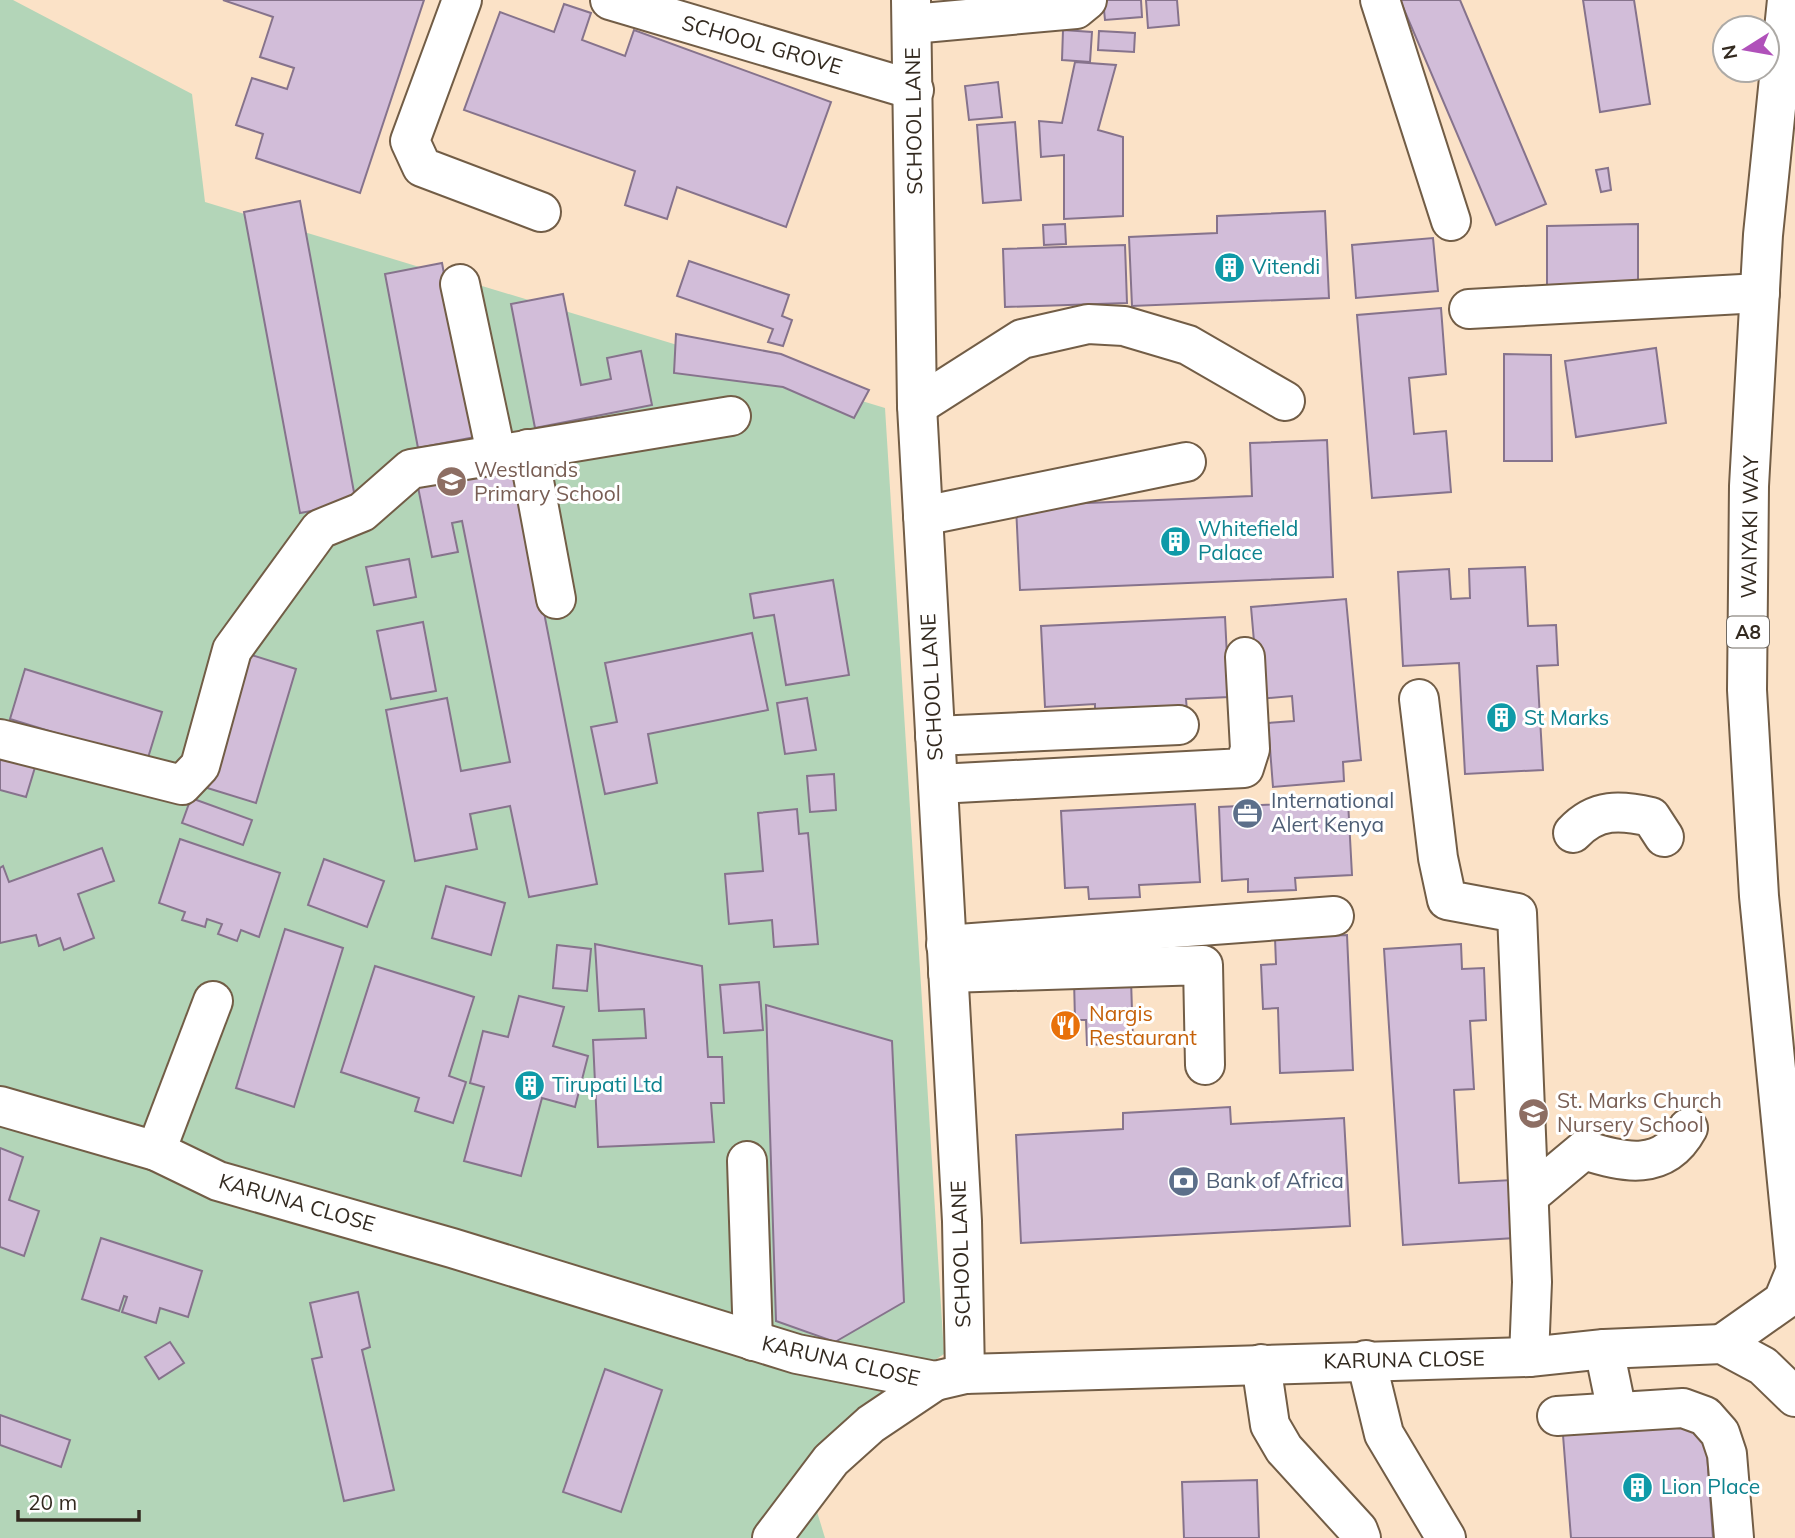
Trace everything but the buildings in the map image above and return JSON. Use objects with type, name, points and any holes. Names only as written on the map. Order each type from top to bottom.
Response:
[{"type":"main road","points":[[462,0],[410,141],[422,167],[541,212]]},
{"type":"main road","name":"SCHOOL GROVE","points":[[610,0],[914,90]]},
{"type":"main road","points":[[912,12],[1076,9],[1087,0]]},
{"type":"main road","points":[[1380,0],[1451,221]]},
{"type":"main road","name":"WAIYAKI WAY","points":[[1787,0],[1763,234],[1749,486],[1747,690],[1759,896],[1795,1263]]},
{"type":"main road","name":"SCHOOL LANE","points":[[912,12],[917,407],[962,1221],[950,1378]]},
{"type":"main road","points":[[460,284],[556,599]]},
{"type":"main road","points":[[1469,309],[1760,293]]},
{"type":"main road","points":[[917,407],[1022,338],[1088,324],[1124,326],[1188,345],[1285,401]]},
{"type":"main road","points":[[0,738],[183,785],[200,766],[232,650],[320,529],[362,512],[411,469],[732,416]]},
{"type":"main road","points":[[923,516],[1186,462]]},
{"type":"main road","points":[[938,784],[1244,768],[1250,749],[1245,657]]},
{"type":"main road","points":[[1419,699],[1438,858],[1447,900],[1517,913],[1532,1282],[1529,1357]]},
{"type":"main road","points":[[935,736],[1179,725]]},
{"type":"main road","points":[[1573,833],[1582,823],[1598,814],[1622,810],[1651,817],[1664,837]]},
{"type":"main road","points":[[947,959],[1334,916]]},
{"type":"main road","points":[[947,959],[1203,965],[1205,1065]]},
{"type":"main road","points":[[156,1152],[213,1001]]},
{"type":"main road","name":"KARUNA CLOSE","points":[[0,1106],[156,1152],[218,1181],[570,1283],[797,1354],[950,1378],[1366,1360],[1529,1357],[1604,1349],[1722,1344]]},
{"type":"main road","points":[[1529,1196],[1584,1150],[1618,1161],[1647,1160],[1664,1154],[1680,1143],[1688,1128]]},
{"type":"main road","points":[[747,1161],[753,1341]]},
{"type":"main road","points":[[1795,1272],[1783,1301],[1722,1344],[1763,1366],[1795,1396]]},
{"type":"main road","points":[[1604,1349],[1617,1412]]},
{"type":"main road","points":[[1366,1360],[1384,1434],[1446,1538]]},
{"type":"main road","points":[[1261,1364],[1269,1425],[1284,1449],[1358,1530],[1361,1538]]},
{"type":"main road","points":[[772,1538],[831,1460],[871,1424],[950,1378]]},
{"type":"main road","points":[[1557,1416],[1683,1408],[1705,1416],[1720,1433],[1727,1454],[1734,1538]]},
{"type":"green space","points":[[0,0],[13,0],[192,94],[205,202],[885,408],[944,1354],[849,1417],[804,1469],[825,1538],[0,1538]]},
{"type":"place","name":"Vitendi","points":[[1229,267]]},
{"type":"place","name":"Westlands Primary School","points":[[451,482]]},
{"type":"place","name":"Whitefield Palace","points":[[1175,541]]},
{"type":"place","name":"St Marks","points":[[1501,718]]},
{"type":"place","name":"International Alert Kenya","points":[[1248,813]]},
{"type":"place","name":"Nargis Restaurant","points":[[1066,1026]]},
{"type":"place","name":"Tirupati Ltd","points":[[529,1085]]},
{"type":"place","name":"St. Marks Church Nursery School","points":[[1534,1113]]},
{"type":"place","name":"Bank of Africa","points":[[1183,1181]]},
{"type":"place","name":"Lion Place","points":[[1638,1487]]}]
